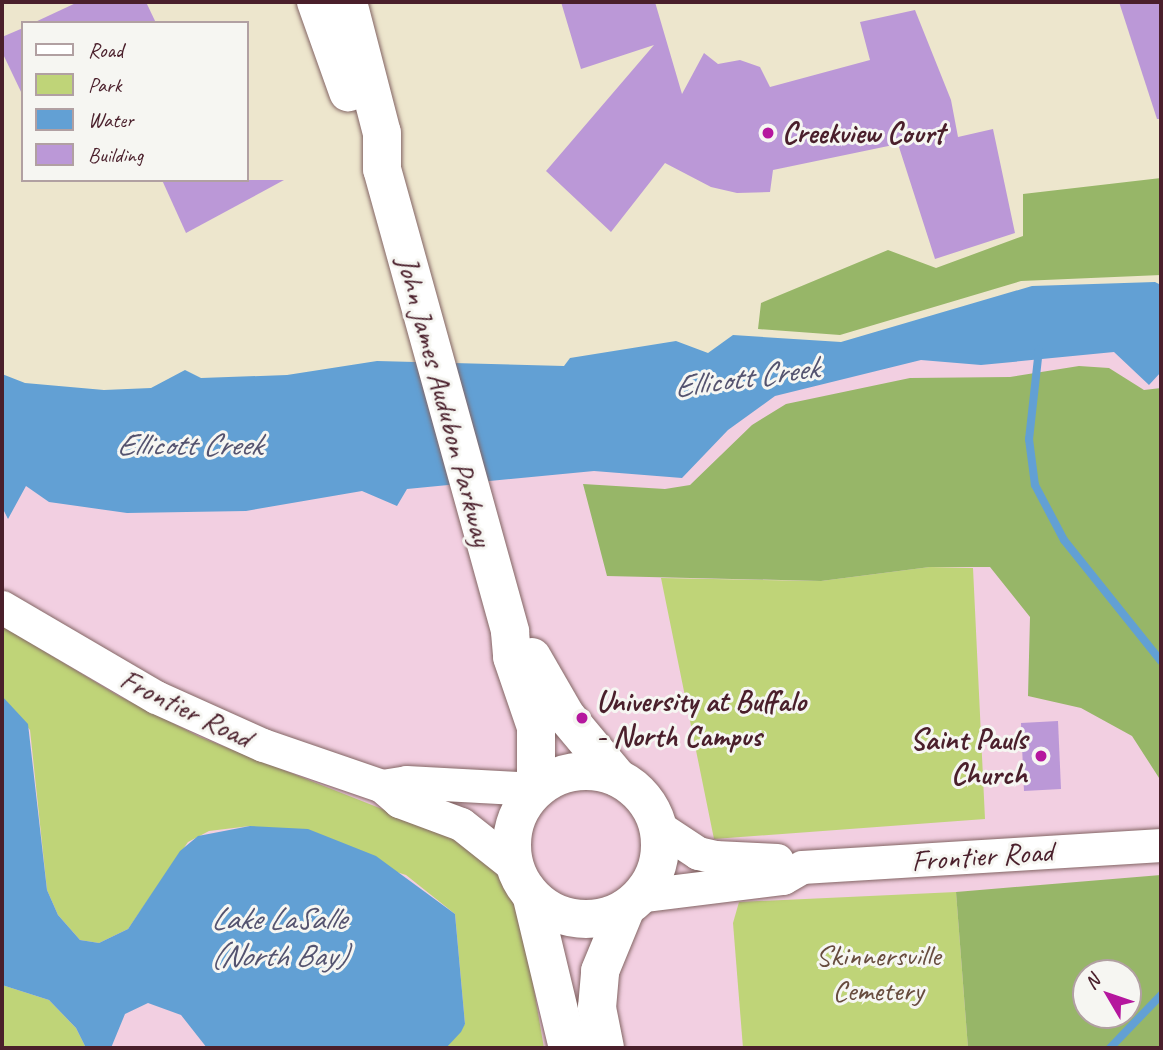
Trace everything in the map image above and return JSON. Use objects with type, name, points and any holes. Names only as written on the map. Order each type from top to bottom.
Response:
[{"type":"main road","name":"John James Audubon Parkway","points":[[316,2],[365,141],[383,169]]},
{"type":"main road","name":"John James Audubon Parkway","points":[[348,2],[382,133],[383,169],[488,563],[510,632],[512,657],[536,727],[536,789]]},
{"type":"main road","name":"John James Audubon Parkway","points":[[510,632],[528,650],[576,731],[617,777]]},
{"type":"main road","points":[[568,1048],[532,898],[514,866],[513,830],[536,789],[570,773],[617,777],[646,800],[657,826],[660,858],[600,971],[597,1008],[605,1048]]},
{"type":"main road","points":[[532,898],[560,915],[584,921],[635,901]]},
{"type":"street","name":"Frontier Road","points":[[2,607],[156,697],[263,745],[382,786],[399,801],[473,830],[514,866]]},
{"type":"street","name":"Frontier Road","points":[[382,786],[406,782],[536,789]]},
{"type":"street","name":"Frontier Road","points":[[657,826],[707,855],[740,861],[784,859],[802,867]]},
{"type":"street","name":"Frontier Road","points":[[635,901],[783,878],[802,867],[1161,845]]},
{"type":"shaded area","name":"University at Buffalo - North Campus","points":[[1161,316],[1161,1048],[2,1048],[2,424]]},
{"type":"green space","points":[[1161,178],[1161,275],[1021,281],[840,335],[758,329],[761,303],[888,250],[936,268],[1023,236],[1023,194]]},
{"type":"green space","points":[[1079,366],[1109,368],[1144,390],[1161,388],[1161,781],[1132,736],[1081,708],[1028,696],[1030,617],[990,567],[930,567],[821,581],[607,576],[583,484],[665,489],[690,485],[752,425],[786,404],[910,378],[1010,377]]},
{"type":"green space","points":[[930,567],[973,568],[985,819],[714,839],[661,578],[821,581]]},
{"type":"green space","points":[[2,626],[117,695],[200,737],[463,841],[508,877],[519,902],[544,1048],[446,1048],[465,1024],[455,914],[406,875],[250,826],[209,831],[188,842],[128,929],[99,943],[80,940],[58,915],[47,890],[30,730],[2,696]]},
{"type":"green space","points":[[1161,875],[1161,1048],[968,1048],[956,892]]},
{"type":"green space","name":"Skinnersville Cemetery","points":[[956,892],[968,1048],[743,1048],[733,923],[739,902]]},
{"type":"green space","points":[[2,985],[49,1000],[76,1028],[86,1048],[2,1048]]},
{"type":"water","name":"Ellicott Creek","points":[[1155,282],[1161,285],[1161,372],[1149,385],[1114,352],[981,365],[921,360],[775,396],[728,430],[682,478],[594,471],[407,489],[397,506],[362,491],[246,511],[127,513],[49,502],[26,486],[8,519],[2,507],[2,374],[25,383],[104,390],[151,388],[185,370],[201,378],[287,375],[377,361],[564,366],[570,358],[676,341],[708,353],[733,335],[841,342],[1032,286]]},
{"type":"water","name":"Lake LaSalle (North Bay)","points":[[2,696],[28,724],[47,890],[58,915],[80,940],[99,943],[128,929],[180,851],[198,836],[250,826],[308,829],[376,856],[455,914],[465,1024],[461,1032],[446,1048],[207,1048],[181,1015],[148,1003],[125,1014],[111,1048],[86,1048],[76,1028],[49,1000],[2,985]]},
{"type":"building","points":[[78,2],[146,2],[155,21],[37,21]]},
{"type":"building","name":"Creekview Court","points":[[561,2],[655,2],[682,94],[704,53],[718,64],[740,60],[760,67],[770,87],[870,60],[860,22],[915,10],[951,100],[958,137],[993,129],[1015,233],[935,259],[898,144],[773,170],[770,192],[737,193],[711,187],[665,163],[611,232],[546,171],[654,45],[581,69]]},
{"type":"building","points":[[1119,2],[1161,2],[1161,119],[1157,119]]},
{"type":"building","points":[[21,29],[21,92],[2,52],[2,37]]},
{"type":"building","points":[[284,180],[186,233],[163,182]]},
{"type":"building","name":"Saint Pauls Church","points":[[1058,721],[1061,789],[1024,791],[1021,723]]},
{"type":"waterway","points":[[1039,349],[1029,439],[1035,485],[1064,540],[1161,661]]},
{"type":"waterway","points":[[1110,1048],[1161,995]]},
{"type":"place","name":"Creekview Court","points":[[768,133]]},
{"type":"place","name":"University at Buffalo - North Campus","points":[[582,718]]},
{"type":"place","name":"Saint Pauls Church","points":[[1041,756]]}]
